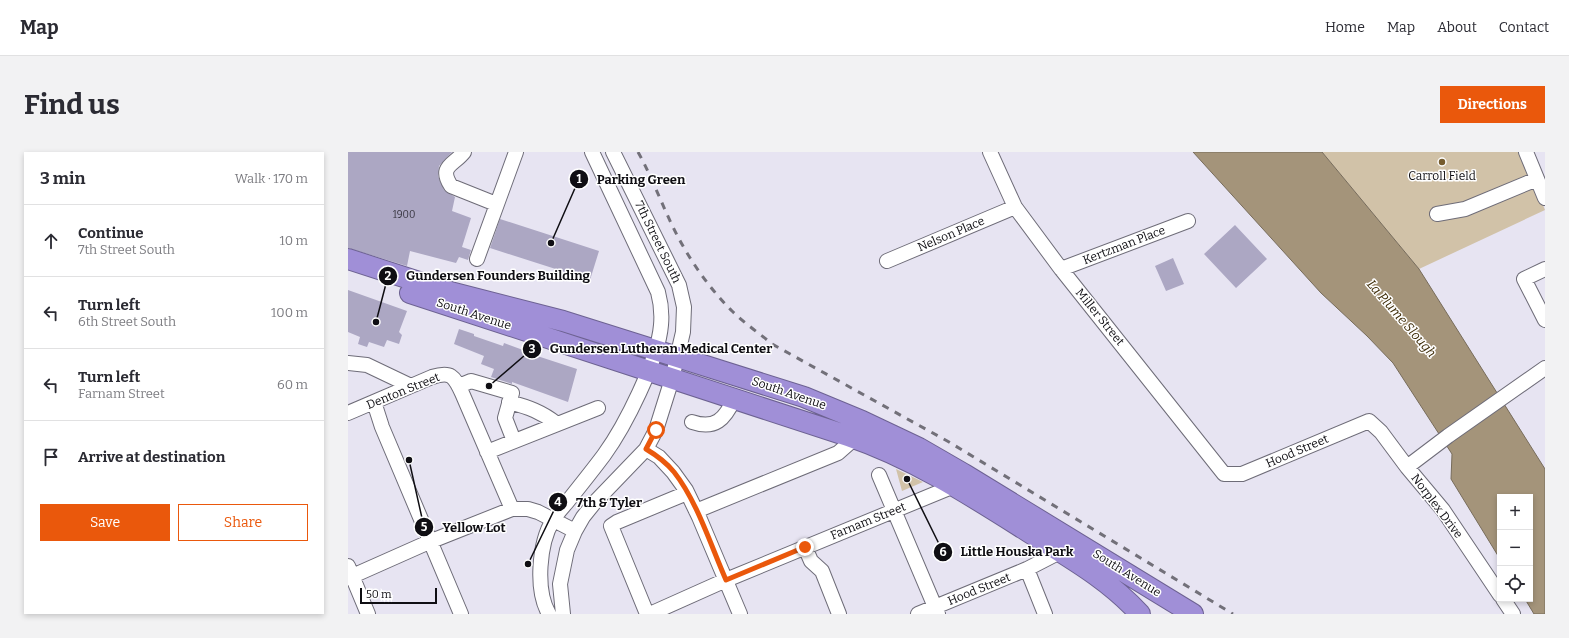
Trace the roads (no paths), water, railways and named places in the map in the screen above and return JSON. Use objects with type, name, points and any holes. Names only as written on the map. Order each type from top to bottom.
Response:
[{"type":"highway","name":"South Avenue","points":[[348,258],[450,292],[563,321],[656,350],[804,397],[862,421],[919,448],[1193,614]]},
{"type":"highway","name":"South Avenue","points":[[348,273],[855,438],[892,453],[954,486],[1102,578],[1124,597],[1140,614]]},
{"type":"street","points":[[464,152],[449,166],[447,170],[448,181],[451,186],[496,204]]},
{"type":"street","name":"7th Street South","points":[[549,614],[540,588],[540,566],[546,534],[553,520],[604,455],[620,431],[648,371],[656,350],[661,326],[662,310],[658,292],[592,152]]},
{"type":"street","name":"7th Street South","points":[[564,614],[560,584],[567,550],[575,531],[595,502],[646,449],[656,430],[672,379],[684,332],[684,307],[679,285],[613,152]]},
{"type":"street","name":"Miller Street","points":[[990,152],[1015,207],[1061,269],[1224,474]]},
{"type":"street","points":[[1526,152],[1545,198]]},
{"type":"street","points":[[477,260],[514,153]]},
{"type":"street","points":[[1437,214],[1465,209],[1537,179]]},
{"type":"street","name":"Nelson Place","points":[[887,261],[1015,207]]},
{"type":"street","name":"Kertzman Place","points":[[1061,269],[1188,221]]},
{"type":"street","points":[[1545,269],[1524,279],[1545,320]]},
{"type":"street","points":[[348,363],[368,365],[411,386]]},
{"type":"street","points":[[1407,467],[1448,436],[1545,368]]},
{"type":"street","name":"Denton Street","points":[[348,413],[443,374],[448,374],[457,383]]},
{"type":"street","points":[[512,509],[457,383],[471,381],[512,393],[505,418],[514,441]]},
{"type":"street","points":[[692,422],[702,425],[714,424],[721,420],[729,411],[734,399]]},
{"type":"street","points":[[374,402],[382,427],[460,614]]},
{"type":"street","points":[[509,402],[526,406],[545,414],[557,424]]},
{"type":"street","points":[[487,452],[598,408]]},
{"type":"street","name":"Hood Street","points":[[1224,474],[1242,474],[1369,422]]},
{"type":"street","name":"Norplex Drive","points":[[1369,422],[1381,432],[1407,467],[1443,510],[1497,591]]},
{"type":"street","points":[[696,511],[838,453],[855,438]]},
{"type":"street","points":[[646,449],[659,457],[674,472],[687,493],[740,614]]},
{"type":"street","points":[[879,475],[936,610]]},
{"type":"street","name":"Farnam Street","points":[[648,614],[726,580],[954,486]]},
{"type":"street","points":[[648,614],[611,526],[687,493]]},
{"type":"street","points":[[368,614],[349,573],[512,509],[528,509],[538,512],[575,531]]},
{"type":"street","points":[[805,547],[811,561],[822,571],[839,614]]},
{"type":"street","name":"Hood Street","points":[[918,614],[936,610],[1027,569],[1060,552]]},
{"type":"street","points":[[1027,569],[1045,614]]},
{"type":"street","points":[[1505,602],[1513,614]]},
{"type":"water","name":"La Plume Slough","points":[[1193,152],[1322,152],[1419,269],[1545,469],[1545,614],[1534,614],[1527,602],[1533,602],[1533,494],[1497,494],[1497,554],[1451,479],[1452,454],[1393,363],[1367,336],[1321,293]]},
{"type":"railway","points":[[638,152],[688,255],[716,294],[732,311],[772,344],[949,442],[1233,614]]},
{"type":"place","name":"Carroll Field","points":[[1442,162]]},
{"type":"place","name":"Parking Green","points":[[551,243]]},
{"type":"place","name":"Gundersen Founders Building","points":[[376,322]]},
{"type":"place","name":"Gundersen Lutheran Medical Center","points":[[489,386]]},
{"type":"place","name":"Yellow Lot","points":[[409,460]]},
{"type":"place","name":"Little Houska Park","points":[[907,479]]},
{"type":"place","name":"7th & Tyler","points":[[528,564]]}]
